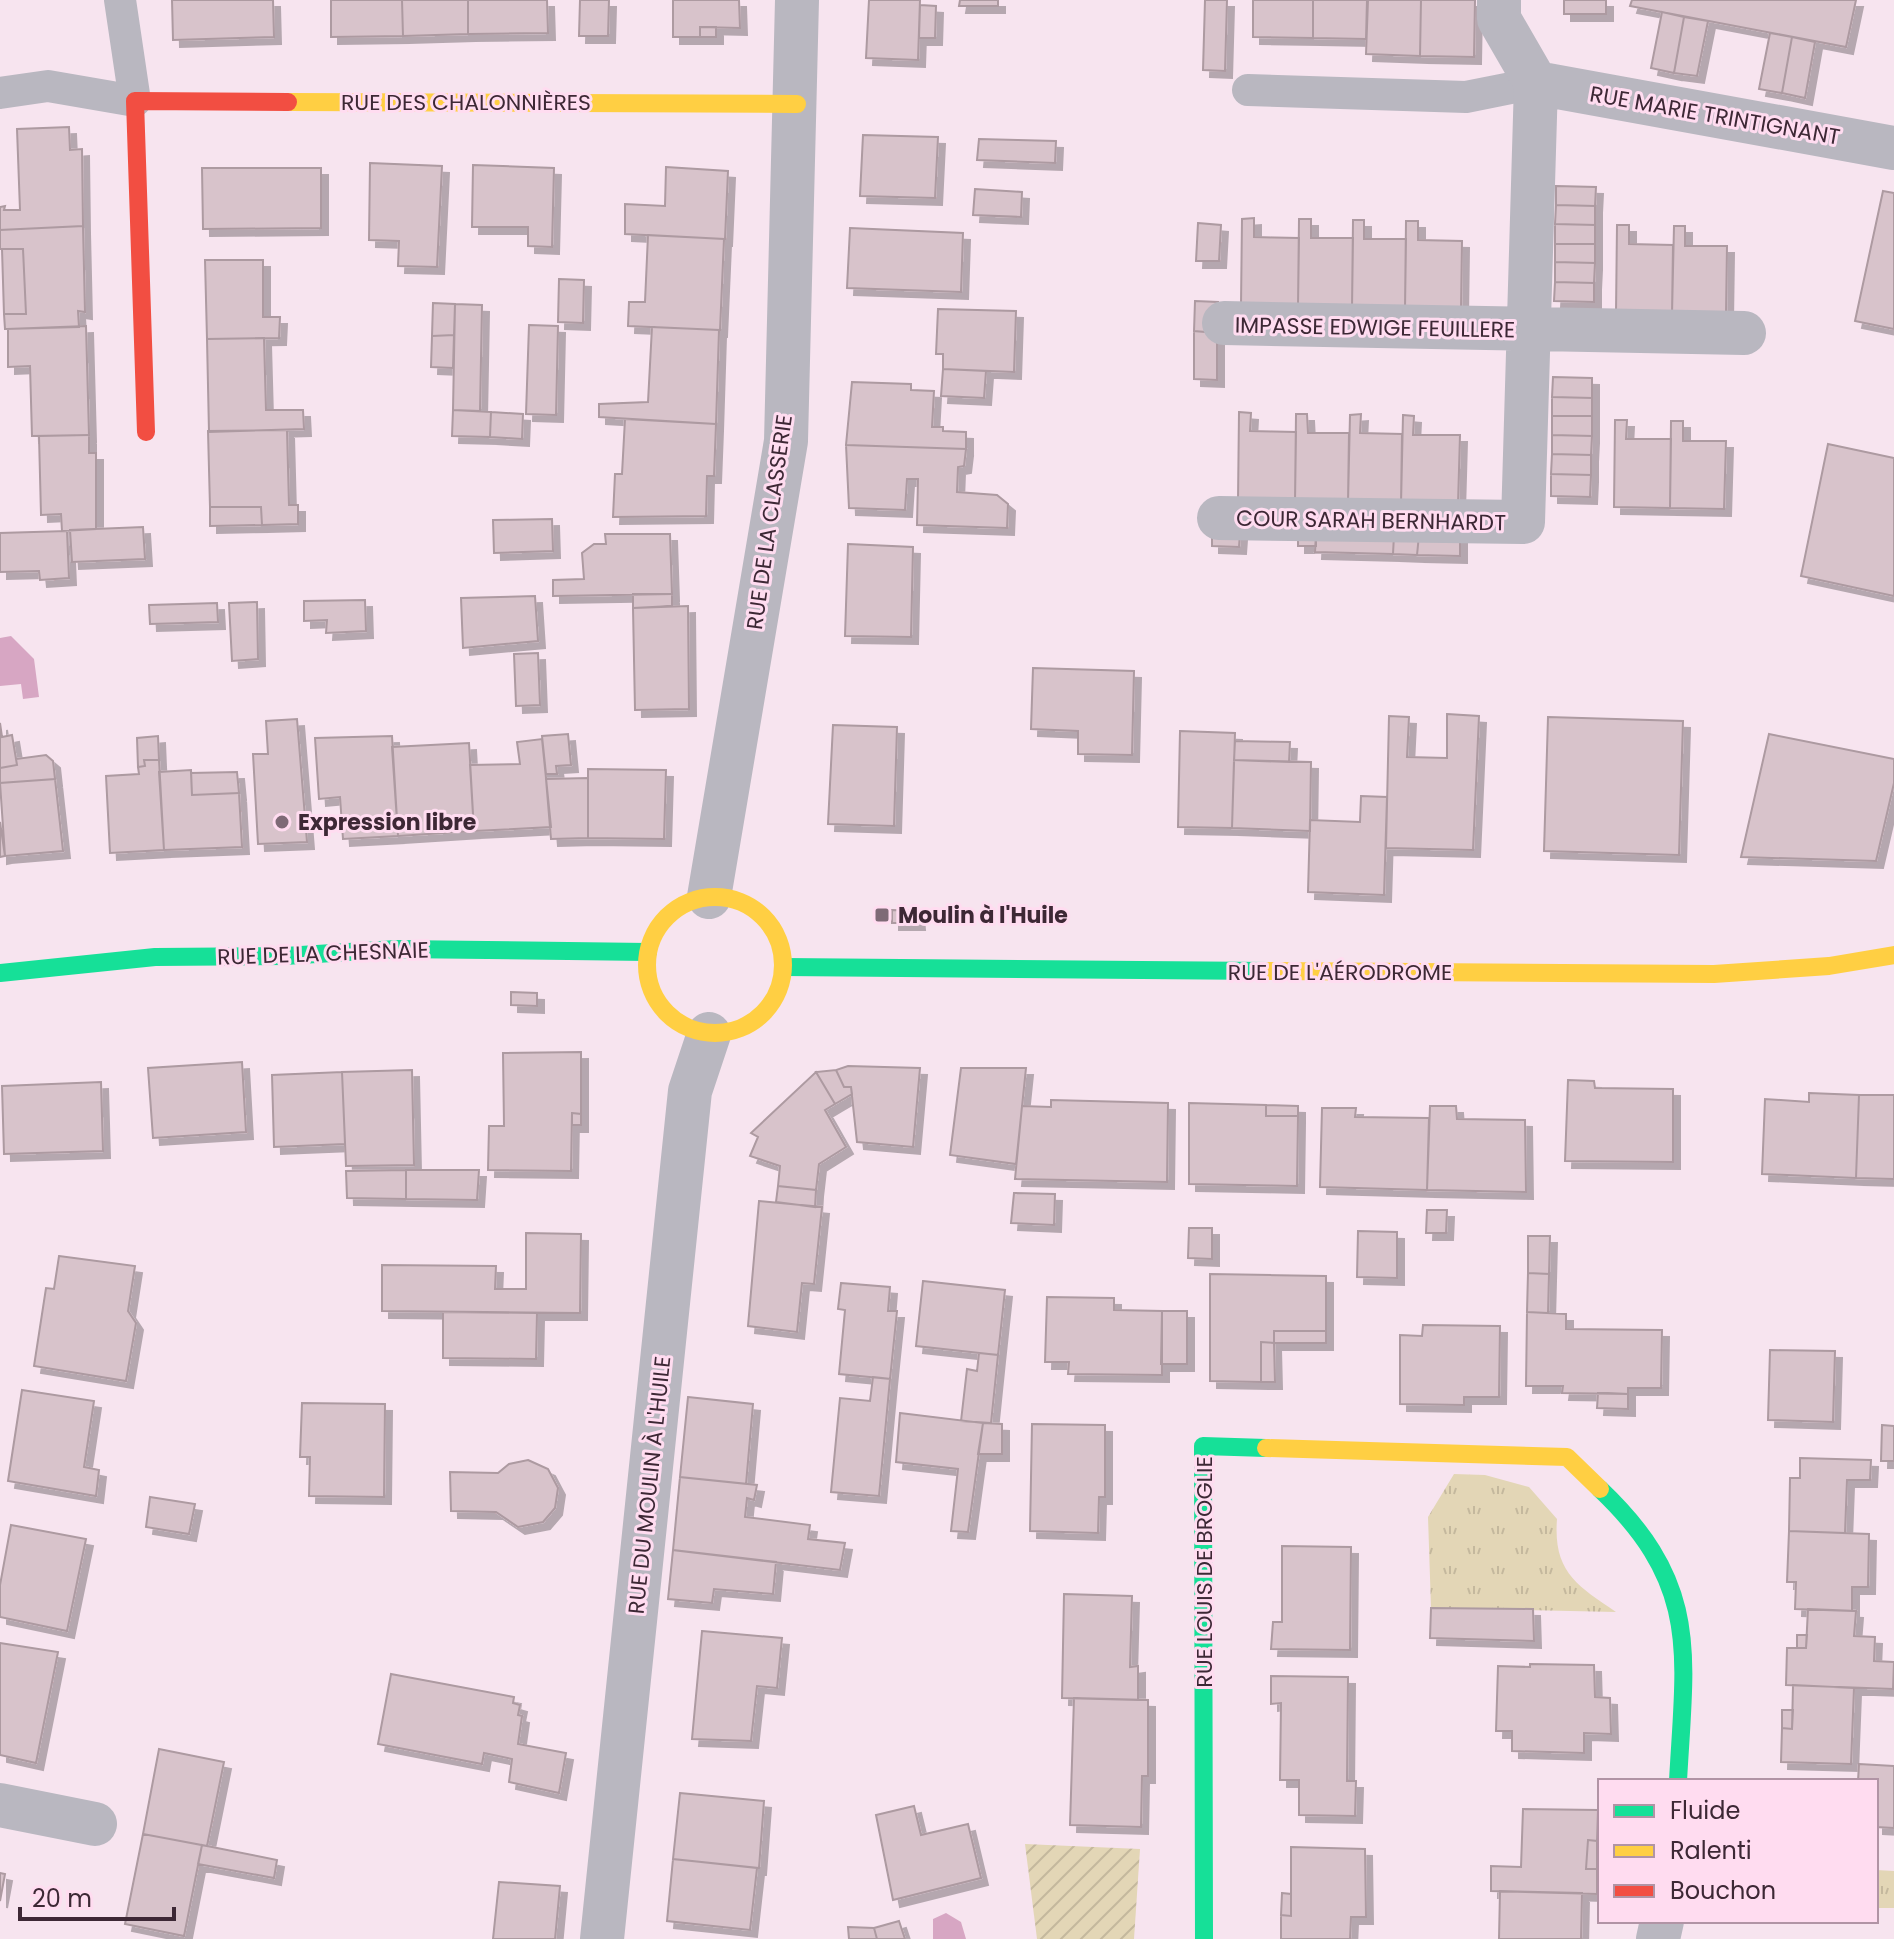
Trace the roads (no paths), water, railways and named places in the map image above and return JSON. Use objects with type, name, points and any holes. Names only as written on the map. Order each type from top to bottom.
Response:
[{"type":"street","name":"RUE DE LA CLASSERIE","points":[[709,897],[786,441],[797,104],[797,0]]},
{"type":"street","points":[[1499,0],[1499,19],[1536,83]]},
{"type":"street","name":"RUE MARIE TRINTIGNANT","points":[[1536,83],[1894,148]]},
{"type":"street","name":"COUR SARAH BERNHARDT","points":[[1219,518],[1523,522],[1536,83]]},
{"type":"street","name":"RUE DES CHALONNIÈRES","points":[[135,101],[797,104]]},
{"type":"street","points":[[135,101],[146,432]]},
{"type":"street","name":"IMPASSE EDWIGE FEUILLERE","points":[[1224,323],[1527,331]]},
{"type":"street","points":[[1527,331],[1744,333]]},
{"type":"street","points":[[709,897],[732,898],[753,908],[770,923],[780,944],[784,967],[780,989],[769,1008],[752,1023],[732,1032],[709,1034],[687,1027],[669,1015],[655,997],[647,976],[648,952],[655,932],[669,914],[688,902],[709,897]]},
{"type":"street","name":"RUE DE LA CHESNAIE","points":[[0,973],[155,957],[285,956],[396,949],[648,952]]},
{"type":"street","name":"RUE DE L'AÉRODROME","points":[[784,967],[1714,974],[1829,966],[1894,955]]},
{"type":"street","name":"RUE DU MOULIN À L'HUILE","points":[[602,1939],[690,1091],[709,1034]]},
{"type":"street","name":"RUE LOUIS DE BROGLIE","points":[[1204,1939],[1203,1446],[1567,1457],[1649,1540],[1668,1573],[1677,1602],[1681,1699],[1678,1779]]},
{"type":"street","points":[[0,1805],[95,1824]]},
{"type":"lane","points":[[0,93],[48,86],[135,101],[120,0]]},
{"type":"lane","points":[[1248,90],[1466,97],[1536,83]]},
{"type":"place","name":"Expression libre","points":[[282,822]]},
{"type":"place","name":"Moulin à l'Huile","points":[[882,915]]}]
